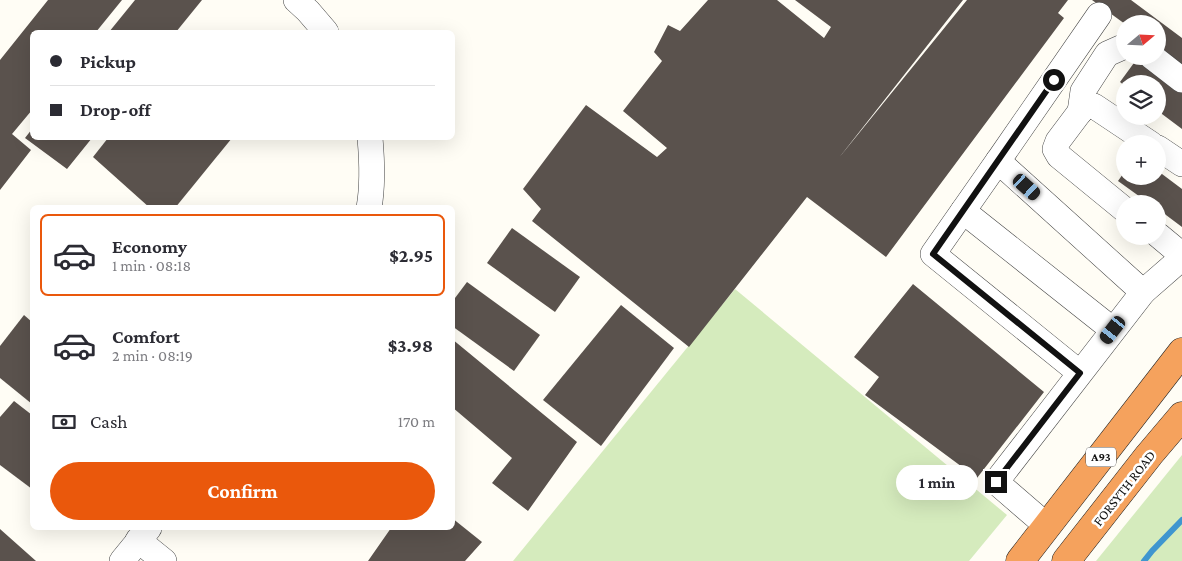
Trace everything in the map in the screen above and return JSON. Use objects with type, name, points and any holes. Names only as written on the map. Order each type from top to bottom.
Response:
[{"type":"highway","name":"A93","points":[[1020,561],[1182,352]]},
{"type":"highway","name":"FORSYTH ROAD","points":[[1066,561],[1182,416]]},
{"type":"street","points":[[296,0],[324,30]]},
{"type":"street","points":[[1080,373],[933,254],[1099,15]]},
{"type":"street","points":[[1080,112],[1083,91],[1108,54],[1116,50]]},
{"type":"street","points":[[1163,65],[1182,80]]},
{"type":"street","points":[[1116,203],[1067,164],[1055,149],[1058,141],[1080,112],[1087,106],[1094,106],[1138,135]]},
{"type":"street","points":[[369,205],[372,177],[370,140]]},
{"type":"street","points":[[1166,153],[1182,164]]},
{"type":"street","points":[[998,161],[1143,292]]},
{"type":"street","points":[[963,211],[1113,330]]},
{"type":"street","points":[[1047,526],[996,482],[1143,292],[1182,256],[1166,242]]},
{"type":"street","points":[[122,561],[144,534],[164,561]]},
{"type":"green space","points":[[735,289],[1007,515],[969,561],[513,561]]},
{"type":"green space","points":[[1182,455],[1182,561],[1096,561]]},
{"type":"building","points":[[48,0],[122,0],[98,30],[30,30],[30,112],[12,134],[31,150],[0,190],[0,60]]},
{"type":"building","points":[[135,0],[202,0],[178,30],[111,30]]},
{"type":"building","points":[[708,0],[777,0],[824,38],[831,27],[795,0],[963,0],[838,159],[967,0],[1068,0],[1058,13],[1064,18],[886,257],[807,197],[689,347],[532,221],[541,209],[523,189],[586,105],[657,157],[667,148],[623,111],[662,61],[654,52],[668,25],[680,31]]},
{"type":"building","points":[[1092,0],[1131,0],[1151,15],[1116,15],[1116,17]]},
{"type":"building","points":[[1166,26],[1182,38],[1182,65],[1166,54]]},
{"type":"building","points":[[1132,65],[1153,65],[1165,75],[1125,75]]},
{"type":"building","points":[[1166,76],[1182,88],[1182,129],[1166,117]]},
{"type":"building","points":[[30,132],[30,140],[90,140],[67,169],[25,138]]},
{"type":"building","points":[[106,140],[230,140],[177,205],[147,205],[93,157]]},
{"type":"building","points":[[1166,177],[1182,189],[1182,227],[1166,215],[1166,195],[1137,195],[1124,185],[1166,185]]},
{"type":"building","points":[[512,228],[580,277],[555,312],[487,263]]},
{"type":"building","points":[[467,282],[540,335],[514,371],[455,328],[455,298]]},
{"type":"building","points":[[913,284],[1044,392],[977,478],[865,395],[879,377],[854,357]]},
{"type":"building","points":[[621,305],[674,348],[601,446],[543,400]]},
{"type":"building","points":[[24,315],[30,320],[30,402],[0,378],[0,346]]},
{"type":"building","points":[[455,341],[577,442],[528,511],[492,483],[512,458],[455,410]]},
{"type":"building","points":[[14,401],[30,413],[30,488],[0,465],[0,417]]},
{"type":"building","points":[[455,520],[482,542],[465,561],[368,561],[390,530],[455,530]]},
{"type":"building","points":[[0,529],[36,561],[0,561]]},
{"type":"waterway","points":[[1144,561],[1182,520]]},
{"type":"route","points":[[996,482],[1080,373],[933,254],[1054,80]]}]
